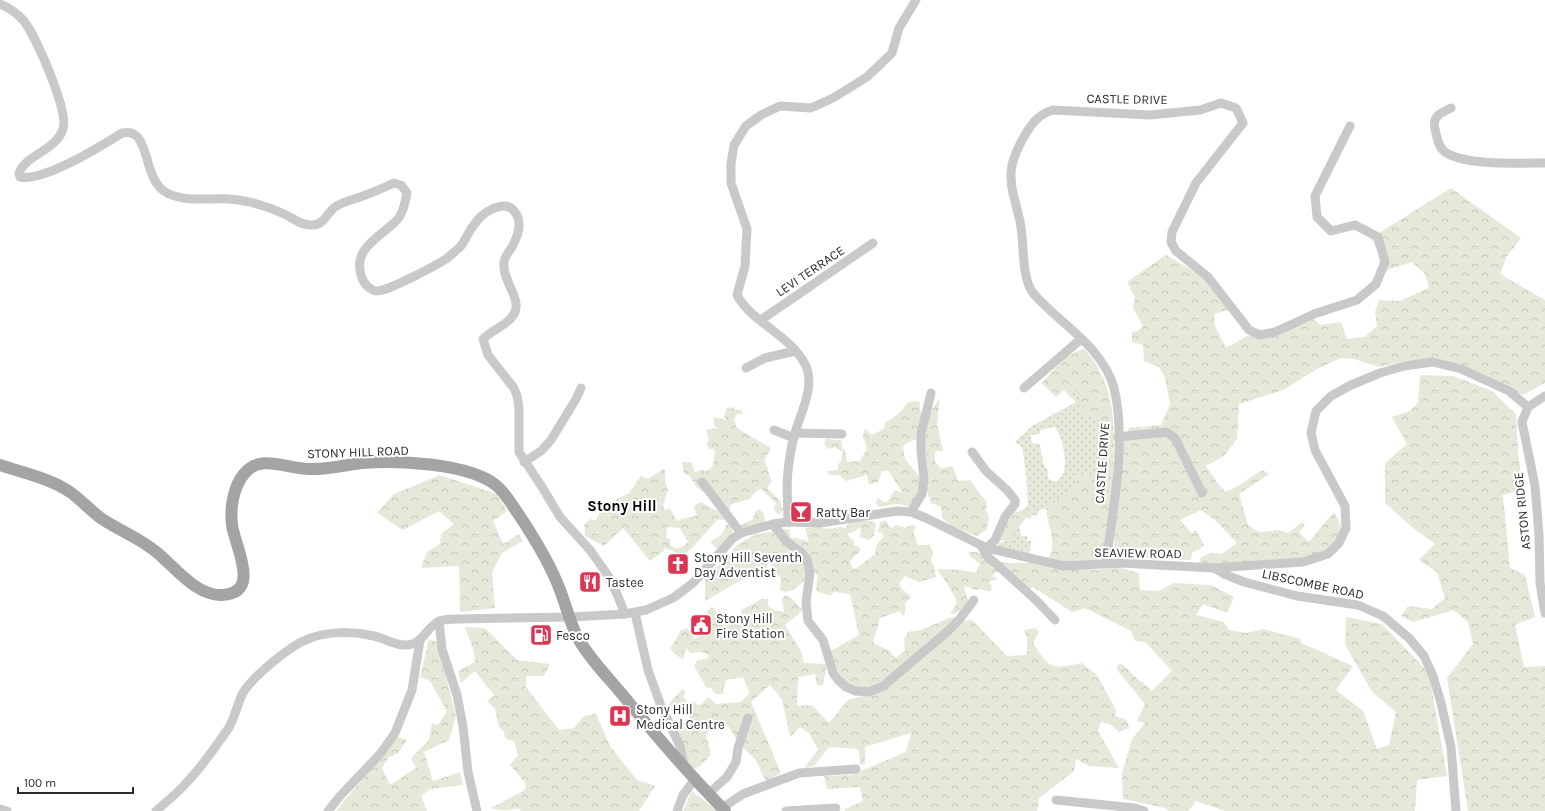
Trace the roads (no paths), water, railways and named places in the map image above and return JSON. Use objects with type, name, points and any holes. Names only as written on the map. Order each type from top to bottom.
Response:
[{"type":"main road","name":"STONY HILL ROAD","points":[[0,465],[69,491],[102,519],[153,548],[191,583],[205,592],[218,596],[231,595],[240,589],[244,582],[244,571],[232,526],[232,513],[236,489],[242,475],[252,466],[264,463],[306,469],[364,463],[400,462],[455,468],[479,475],[495,484],[505,495],[534,537],[548,563],[577,636],[590,657],[694,780],[723,810]]},
{"type":"street","points":[[788,522],[788,472],[794,436],[808,390],[808,372],[805,363],[786,340],[742,305],[737,295],[745,266],[747,229],[731,183],[731,164],[734,145],[746,126],[760,115],[780,106],[811,108],[833,98],[867,77],[892,53],[899,28],[916,0]]},
{"type":"street","points":[[0,4],[12,9],[25,22],[43,58],[60,98],[63,113],[63,129],[56,141],[25,164],[20,169],[20,177],[25,178],[52,170],[84,156],[122,133],[129,132],[135,133],[140,138],[150,171],[156,182],[166,193],[180,198],[230,199],[251,203],[311,226],[321,223],[334,208],[344,203],[378,191],[394,183],[401,185],[407,193],[401,213],[397,220],[377,236],[364,250],[359,265],[362,279],[368,287],[376,291],[388,289],[446,259],[462,246],[480,216],[492,208],[502,205],[512,208],[518,215],[519,228],[512,246],[504,258],[503,269],[508,285],[516,300],[516,311],[508,322],[490,332],[483,339],[488,355],[514,388],[517,396],[519,408],[518,452],[560,517],[590,550],[609,577],[618,594],[625,614]]},
{"type":"street","name":"CASTLE DRIVE","points":[[1106,562],[1116,478],[1118,437],[1118,418],[1113,387],[1100,358],[1088,344],[1039,300],[1031,290],[1026,276],[1021,225],[1012,190],[1010,168],[1015,152],[1033,122],[1044,113],[1053,110],[1150,115],[1200,110],[1222,103],[1236,108],[1243,123],[1196,182],[1172,232],[1171,242],[1176,251],[1208,277],[1249,330],[1260,336],[1275,332],[1314,314],[1357,300],[1376,284],[1385,262],[1378,237],[1356,225],[1331,231],[1317,217],[1314,196],[1350,126]]},
{"type":"street","points":[[1451,108],[1439,114],[1435,119],[1434,124],[1439,144],[1444,151],[1456,156],[1477,161],[1496,163],[1545,163]]},
{"type":"street","name":"LEVI TERRACE","points":[[761,320],[873,243]]},
{"type":"street","points":[[1024,388],[1081,339]]},
{"type":"street","points":[[746,368],[766,358],[795,351]]},
{"type":"street","name":"SEAVIEW ROAD","points":[[439,621],[458,619],[571,618],[635,613],[646,610],[673,598],[684,590],[694,582],[732,539],[741,533],[773,524],[788,522],[820,523],[897,511],[911,512],[984,547],[1064,566],[1077,566],[1106,562],[1214,568],[1303,562],[1328,554],[1339,543],[1346,528],[1345,506],[1316,450],[1311,433],[1316,411],[1331,396],[1351,385],[1380,373],[1404,366],[1433,362],[1461,369],[1509,391],[1528,407]]},
{"type":"street","points":[[524,462],[541,451],[551,440],[576,400],[581,388]]},
{"type":"street","points":[[911,512],[922,494],[924,478],[921,434],[931,393]]},
{"type":"street","points":[[1528,407],[1545,396]]},
{"type":"street","name":"ASTON RIDGE","points":[[1528,407],[1522,422],[1535,486],[1539,534],[1540,583],[1545,613]]},
{"type":"street","points":[[774,430],[794,436],[842,434]]},
{"type":"street","points":[[1118,437],[1166,432],[1171,434],[1178,444],[1202,493]]},
{"type":"street","points":[[972,452],[986,471],[1007,490],[1015,500],[1015,504],[1001,525],[995,540],[984,547],[986,554],[1036,600],[1055,620]]},
{"type":"street","points":[[702,482],[741,533]]},
{"type":"street","points":[[773,524],[786,541],[802,553],[806,559],[810,574],[806,602],[808,621],[823,640],[833,673],[846,687],[855,691],[868,692],[882,687],[948,631],[959,620],[974,600]]},
{"type":"street","name":"LIBSCOMBE ROAD","points":[[1214,568],[1224,574],[1252,584],[1297,596],[1358,605],[1383,616],[1409,638],[1424,656],[1433,676],[1441,703],[1451,747],[1456,811]]},
{"type":"street","points":[[635,613],[648,670],[661,706],[680,746],[684,767]]},
{"type":"street","points":[[156,811],[187,783],[202,766],[229,727],[243,693],[254,679],[291,648],[308,639],[328,634],[350,633],[373,636],[401,645],[412,645],[420,640],[431,627],[439,621]]},
{"type":"street","points":[[439,621],[442,649],[457,695],[463,726],[468,772],[477,811]]},
{"type":"street","points":[[328,811],[340,795],[380,754],[395,733],[412,690],[420,640]]},
{"type":"street","points":[[708,794],[726,776],[736,762],[738,748],[748,718]]},
{"type":"street","points":[[723,810],[743,794],[799,773],[856,769]]},
{"type":"street","points":[[677,811],[683,795],[694,780]]},
{"type":"street","points":[[1056,800],[1135,808],[1144,811]]},
{"type":"street","points":[[786,811],[836,808]]},
{"type":"street","points":[[0,809],[7,811]]},
{"type":"place","name":"Ratty Bar","points":[[801,512]]},
{"type":"place","name":"Stony Hill Seventh Day Adventist","points":[[678,564]]},
{"type":"place","name":"Tastee","points":[[590,582]]},
{"type":"place","name":"Stony Hill Fire Station","points":[[701,625]]},
{"type":"place","name":"Fesco","points":[[541,635]]},
{"type":"place","name":"Stony Hill Medical Centre","points":[[620,716]]},
{"type":"district","name":"Stony Hill","points":[[622,506]]}]
